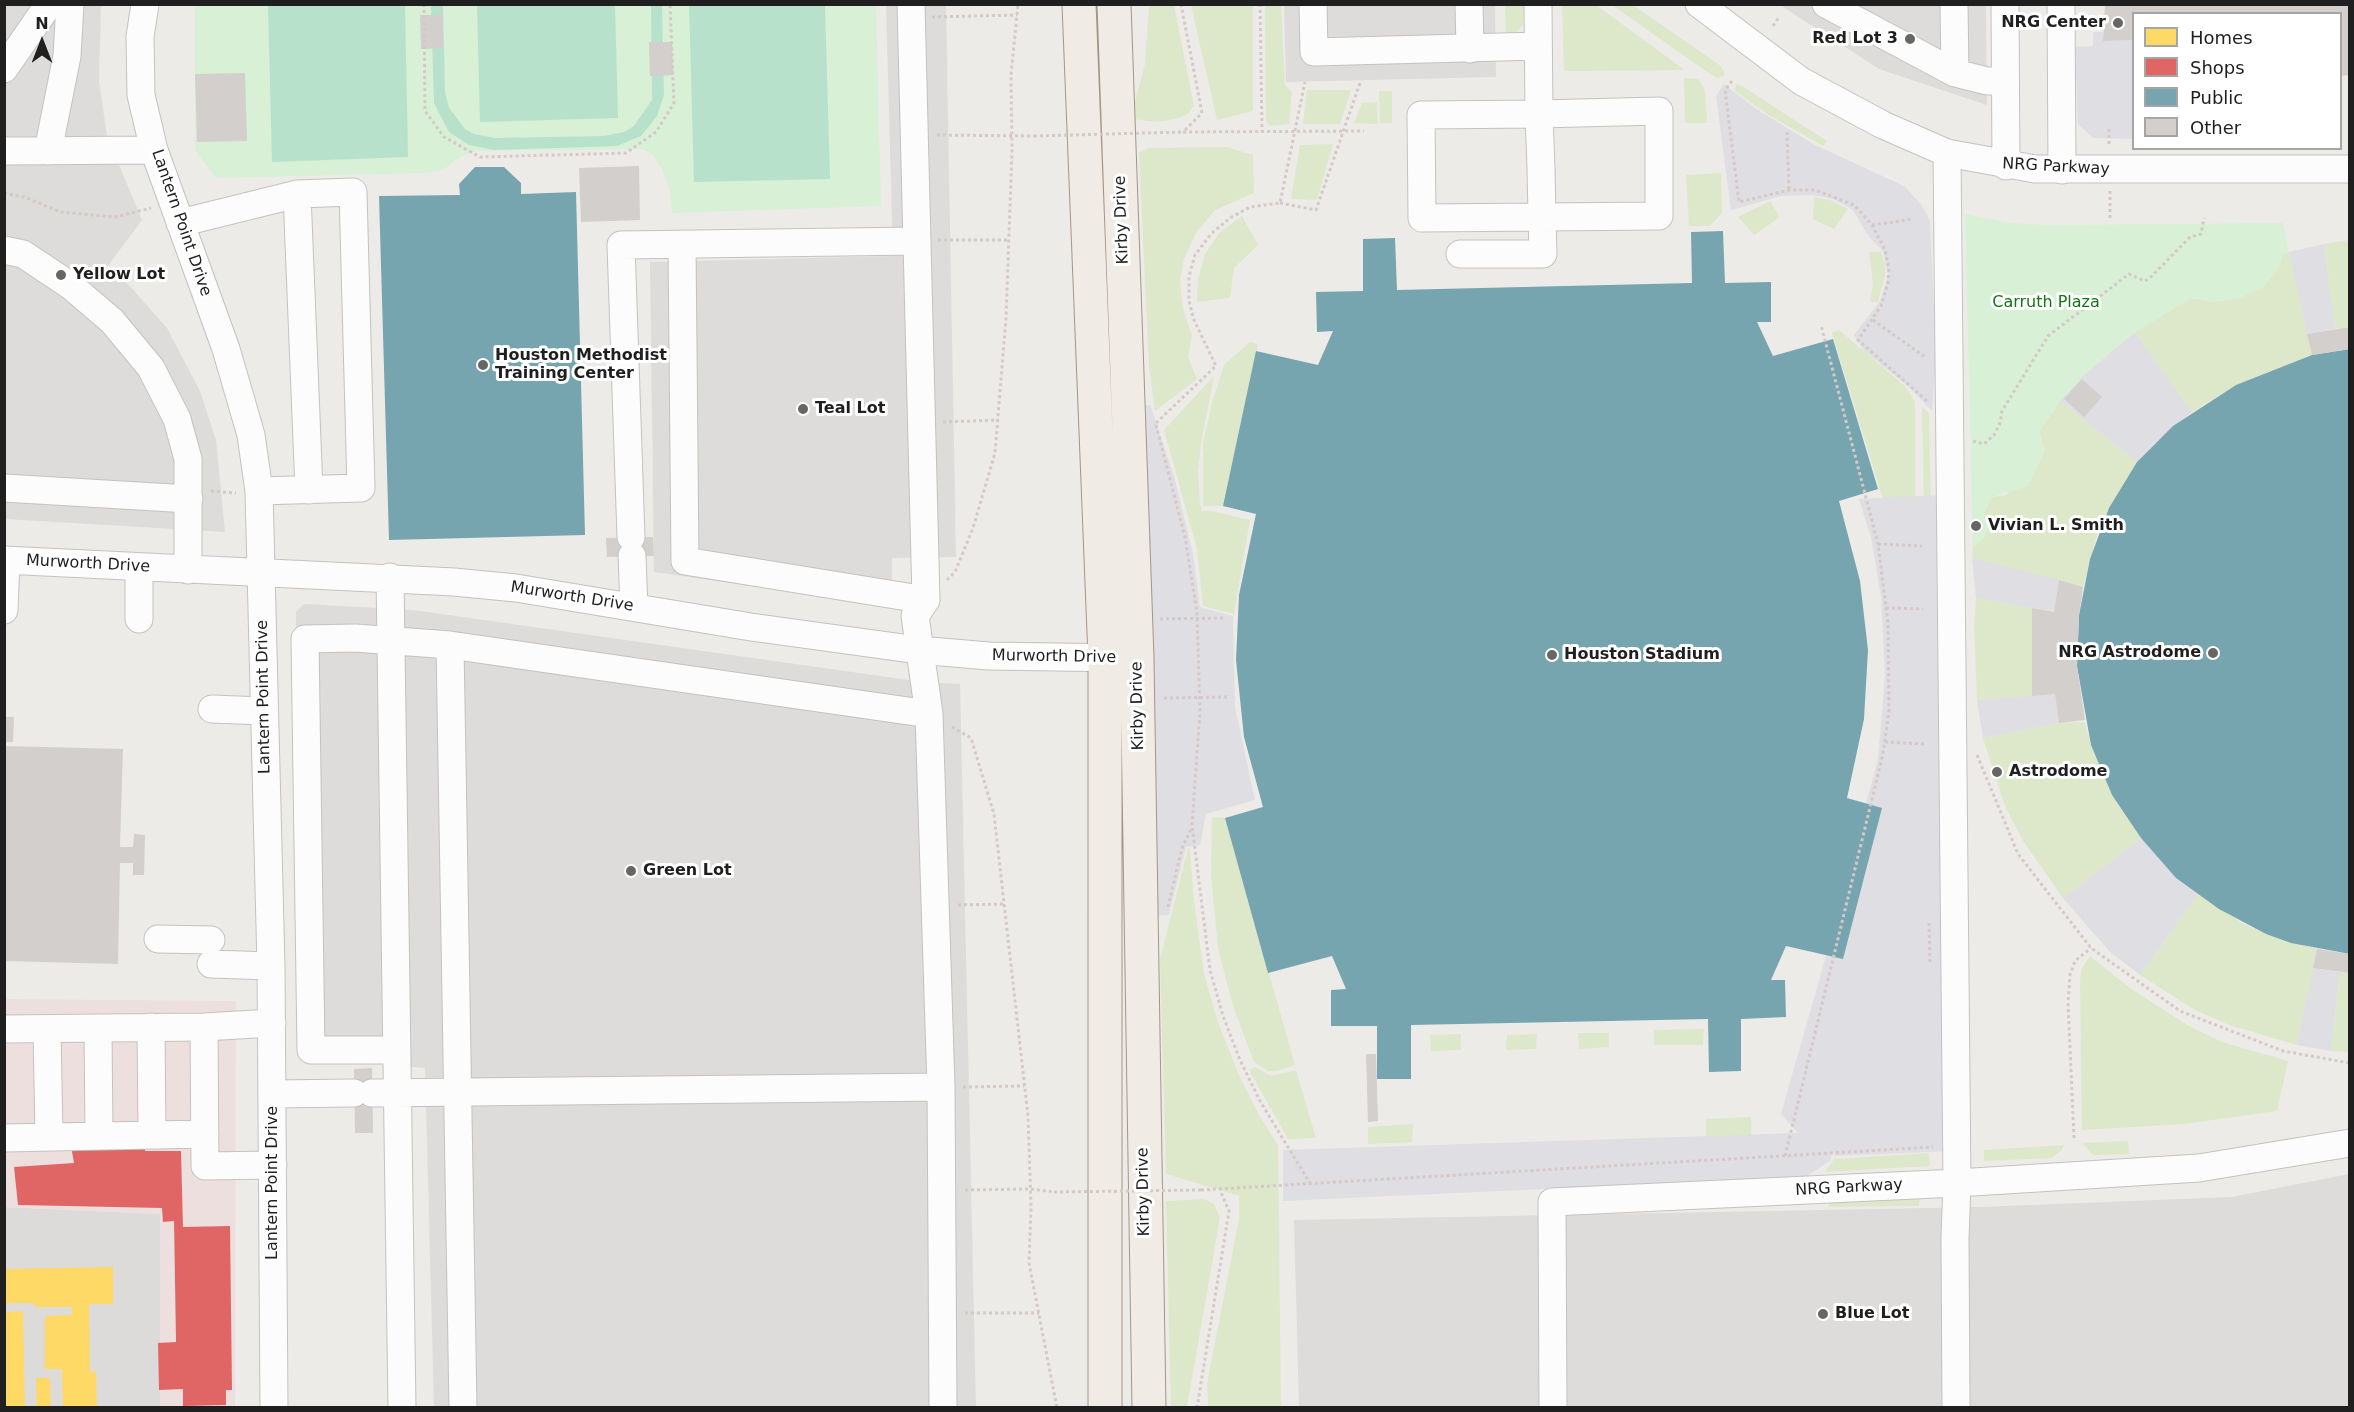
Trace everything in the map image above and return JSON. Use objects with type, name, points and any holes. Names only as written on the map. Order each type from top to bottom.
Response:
[{"type":"main road","name":"Kirby Drive","points":[[1079,4],[1105,658],[1105,1407]]},
{"type":"main road","name":"Kirby Drive","points":[[1114,4],[1137,658],[1141,1034],[1149,1407]]},
{"type":"main road","points":[[1088,237],[1123,236]]},
{"type":"main road","points":[[1105,1034],[1141,1034]]},
{"type":"street","points":[[4,69],[49,4]]},
{"type":"street","points":[[48,151],[67,56],[70,4]]},
{"type":"street","name":"Lantern Point Drive","points":[[145,4],[140,37],[141,95],[154,150],[229,360],[251,435],[259,491],[263,711],[272,966],[274,1407]]},
{"type":"street","points":[[1312,4],[1314,52],[1538,46]]},
{"type":"street","points":[[1469,4],[1470,49]]},
{"type":"street","points":[[1460,254],[1543,254],[1538,4]]},
{"type":"street","name":"NRG Parkway","points":[[1699,4],[1801,81],[1884,125],[1947,153],[2006,166],[2062,170],[2349,169]]},
{"type":"street","points":[[1826,4],[1955,73],[1986,81],[2005,81]]},
{"type":"street","points":[[1954,4],[1955,73]]},
{"type":"street","points":[[2005,4],[2006,166]]},
{"type":"street","points":[[2061,4],[2062,170]]},
{"type":"street","points":[[912,11],[926,600],[915,616],[918,650],[929,714],[941,1087],[943,1407]]},
{"type":"street","points":[[1659,111],[1659,216],[1422,218],[1421,115],[1539,114],[1659,111]]},
{"type":"street","points":[[4,151],[154,150]]},
{"type":"street","points":[[1947,153],[1949,374],[1960,431],[1956,1407]]},
{"type":"street","points":[[180,223],[297,194],[352,192],[361,488],[259,491]]},
{"type":"street","points":[[297,194],[309,489]]},
{"type":"street","points":[[634,607],[621,244],[917,240]]},
{"type":"street","points":[[682,244],[685,561],[926,600]]},
{"type":"street","points":[[4,250],[23,255],[71,286],[112,321],[151,368],[177,419],[188,459],[188,570]]},
{"type":"street","points":[[4,488],[189,499]]},
{"type":"street","points":[[4,610],[5,560]]},
{"type":"street","name":"Murworth Drive","points":[[5,560],[188,570],[390,577],[516,588],[751,627],[918,650],[989,656],[1137,658]]},
{"type":"street","points":[[139,567],[140,619]]},
{"type":"street","points":[[390,577],[396,1050],[374,1093],[402,1407]]},
{"type":"street","points":[[396,1050],[311,1050],[305,639],[392,640],[450,645],[929,714]]},
{"type":"street","points":[[450,645],[463,1407]]},
{"type":"street","points":[[212,709],[263,711]]},
{"type":"street","points":[[158,939],[272,966]]},
{"type":"street","points":[[4,1029],[204,1027],[272,1023]]},
{"type":"street","points":[[151,1027],[152,1134]]},
{"type":"street","points":[[204,1027],[205,1166],[273,1166]]},
{"type":"street","points":[[98,1028],[99,1135]]},
{"type":"street","points":[[47,1029],[49,1136]]},
{"type":"street","points":[[272,1094],[941,1087]]},
{"type":"street","points":[[4,1138],[205,1134]]},
{"type":"street","name":"NRG Parkway","points":[[1553,1407],[1552,1202],[1957,1183],[2199,1168],[2349,1143]]},
{"type":"path","points":[[424,4],[425,111],[444,137],[480,157],[626,153],[656,132],[674,103],[670,4]]},
{"type":"path","points":[[926,600],[955,572],[973,528],[995,453],[1006,318],[1012,136],[1011,75],[1018,4]]},
{"type":"path","points":[[1181,4],[1202,113],[1184,132]]},
{"type":"path","points":[[1260,4],[1262,131]]},
{"type":"path","points":[[912,11],[1017,15]]},
{"type":"path","points":[[1773,26],[1779,17]]},
{"type":"path","points":[[1156,423],[1216,366],[1194,320],[1189,301],[1190,276],[1195,255],[1212,233],[1230,218],[1250,207],[1280,203],[1316,210],[1361,80]]},
{"type":"path","points":[[1732,81],[1725,90],[1739,202],[1789,190],[1815,190],[1854,205],[1872,225],[1885,250],[1889,268],[1888,283],[1873,320],[1858,340],[1974,444],[1984,444],[1994,435],[2000,423],[2002,411],[2048,336],[2129,274],[2145,280],[2151,277],[2190,237],[2201,234],[2204,218]]},
{"type":"path","points":[[1280,203],[1305,82]]},
{"type":"path","points":[[2109,129],[2109,138]]},
{"type":"path","points":[[915,135],[1034,136],[1364,131]]},
{"type":"path","points":[[1787,132],[1789,190]]},
{"type":"path","points":[[4,193],[24,197],[61,212],[115,217],[144,210]]},
{"type":"path","points":[[2110,208],[2110,218]]},
{"type":"path","points":[[1872,225],[1912,219]]},
{"type":"path","points":[[917,240],[1009,240]]},
{"type":"path","points":[[1873,320],[1949,374]]},
{"type":"path","points":[[1785,1156],[1885,742],[1890,661],[1887,608],[1878,544],[1821,325]]},
{"type":"path","points":[[1151,413],[1156,423],[1185,537],[1197,618],[1200,697],[1192,825],[1210,970],[1223,1016],[1260,1101],[1311,1185]]},
{"type":"path","points":[[921,422],[998,420]]},
{"type":"path","points":[[1878,544],[1922,546]]},
{"type":"path","points":[[1887,608],[1923,609]]},
{"type":"path","points":[[1154,620],[1223,618]]},
{"type":"path","points":[[1156,699],[1228,697]]},
{"type":"path","points":[[929,714],[971,738],[994,814],[1024,1086],[1030,1189],[1029,1263],[1057,1407]]},
{"type":"path","points":[[1885,742],[1926,744]]},
{"type":"path","points":[[1974,747],[2018,854],[2091,948],[2180,1011],[2283,1051],[2349,1063]]},
{"type":"path","points":[[1168,908],[1182,848],[1192,825]]},
{"type":"path","points":[[935,905],[1004,904]]},
{"type":"path","points":[[2074,1138],[2068,1003],[2070,975],[2075,961],[2091,948]]},
{"type":"path","points":[[941,1087],[1024,1086]]},
{"type":"path","points":[[942,1190],[1030,1189],[1054,1192],[1220,1190],[1937,1146]]},
{"type":"path","points":[[1197,1407],[1229,1211],[1220,1190]]},
{"type":"path","points":[[942,1313],[1039,1313]]},
{"type":"shaded area","name":"Yellow Lot","points":[[4,5],[101,5],[99,81],[107,136],[142,220],[107,267],[127,283],[167,328],[200,391],[216,440],[225,532],[5,519]]},
{"type":"shaded area","name":"Teal Lot","points":[[886,5],[946,5],[956,557],[892,558],[892,606],[654,572],[650,262],[893,256]]},
{"type":"shaded area","points":[[1284,5],[1495,5],[1496,77],[1286,82]]},
{"type":"shaded area","name":"Red Lot 3","points":[[1780,5],[1986,5],[1987,105],[1879,69]]},
{"type":"shaded area","points":[[2093,32],[2103,32],[2104,41],[2132,40],[2132,139],[2093,138],[2078,124],[2075,47],[2093,46]]},
{"type":"shaded area","points":[[1724,84],[1755,108],[1813,144],[1904,186],[1921,204],[1930,221],[1936,358],[1932,411],[1908,386],[1863,350],[1854,335],[1880,301],[1888,276],[1883,251],[1869,237],[1853,210],[1833,199],[1811,195],[1781,196],[1731,210],[1716,96]]},
{"type":"shaded area","points":[[2324,244],[2335,329],[2307,334],[2289,252]]},
{"type":"shaded area","points":[[2135,332],[2192,412],[2154,444],[2137,462],[2060,401],[2085,374]]},
{"type":"shaded area","points":[[1150,405],[1174,476],[1193,554],[1200,607],[1233,616],[1235,707],[1255,800],[1206,814],[1200,845],[1186,847],[1169,915],[1144,916],[1133,407]]},
{"type":"shaded area","points":[[1941,495],[1951,1151],[1835,1156],[1833,1151],[1830,1161],[1805,1177],[1283,1201],[1283,1150],[1798,1133],[1781,1114],[1878,759],[1885,676],[1881,596],[1871,537],[1859,499]]},
{"type":"shaded area","points":[[1972,558],[2059,580],[2054,612],[1976,598]]},
{"type":"shaded area","name":"Green Lot","points":[[304,604],[413,610],[923,682],[960,684],[976,1407],[434,1407],[425,1068],[300,1057],[296,612]]},
{"type":"shaded area","points":[[2055,694],[2059,723],[1983,738],[1977,700]]},
{"type":"shaded area","points":[[2141,838],[2176,878],[2198,894],[2140,975],[2110,952],[2063,898]]},
{"type":"shaded area","points":[[2313,968],[2340,972],[2331,1051],[2297,1045]]},
{"type":"shaded area","points":[[5,999],[236,1001],[235,1407],[160,1407],[160,1214],[5,1207]]},
{"type":"shaded area","name":"Blue Lot","points":[[2349,1174],[2349,1407],[1299,1407],[1294,1220],[1980,1207],[2232,1197]]},
{"type":"shaded area","points":[[5,1207],[160,1214],[160,1407],[5,1408]]},
{"type":"green space","points":[[195,4],[876,5],[881,206],[672,213],[670,190],[662,169],[653,155],[642,149],[476,151],[460,157],[443,170],[425,173],[216,178],[195,150]]},
{"type":"green space","points":[[268,5],[405,5],[408,157],[272,162]]},
{"type":"green space","points":[[431,5],[443,5],[445,92],[449,108],[465,129],[474,134],[494,138],[604,136],[624,132],[634,126],[652,100],[651,5],[662,5],[664,95],[657,116],[641,136],[617,146],[494,150],[469,145],[449,132],[434,103]]},
{"type":"green space","points":[[477,5],[615,5],[618,118],[480,122]]},
{"type":"green space","points":[[689,5],[825,5],[830,179],[694,182]]},
{"type":"green space","points":[[1149,5],[1174,5],[1194,106],[1188,114],[1176,119],[1155,122],[1134,119],[1134,105],[1145,64]]},
{"type":"green space","points":[[1191,5],[1253,5],[1253,111],[1217,120]]},
{"type":"green space","points":[[1265,5],[1281,5],[1285,85],[1292,92],[1289,124],[1270,126],[1266,121]]},
{"type":"green space","points":[[1505,5],[1524,5],[1523,25],[1516,33],[1506,35]]},
{"type":"green space","points":[[1562,5],[1596,5],[1685,70],[1564,71]]},
{"type":"green space","points":[[1612,5],[1633,5],[1721,66],[1725,75],[1718,78],[1710,74]]},
{"type":"green space","points":[[1684,78],[1698,79],[1705,90],[1707,123],[1685,123]]},
{"type":"green space","points":[[1736,84],[1827,141],[1823,146],[1767,114],[1735,91]]},
{"type":"green space","points":[[1307,90],[1351,90],[1340,124],[1303,124]]},
{"type":"green space","points":[[1379,91],[1392,91],[1392,123],[1380,123]]},
{"type":"green space","points":[[1377,102],[1378,124],[1354,123],[1362,103]]},
{"type":"green space","points":[[1333,144],[1317,200],[1291,199],[1300,145]]},
{"type":"green space","points":[[1227,147],[1253,155],[1254,193],[1215,210],[1196,233],[1184,259],[1180,282],[1183,309],[1192,336],[1188,357],[1197,379],[1155,411],[1149,367],[1139,152],[1149,148]]},
{"type":"green space","points":[[1721,173],[1722,213],[1710,226],[1689,226],[1686,175]]},
{"type":"green space","points":[[1814,197],[1830,200],[1848,209],[1834,229],[1813,219]]},
{"type":"green space","points":[[1770,201],[1780,217],[1754,235],[1738,217]]},
{"type":"green space","name":"Carruth Plaza","points":[[1965,214],[2011,223],[2046,225],[2283,223],[2289,252],[2283,255],[2280,267],[2264,287],[2238,299],[2214,302],[2191,298],[2135,332],[2085,374],[2060,401],[2039,432],[2045,451],[2028,486],[1992,497],[1984,513],[1988,527],[1985,537],[1973,547]]},
{"type":"green space","points":[[1242,216],[1258,245],[1234,268],[1230,298],[1197,302],[1198,279],[1205,254],[1219,233]]},
{"type":"green space","points":[[2349,240],[2349,327],[2335,329],[2324,244]]},
{"type":"green space","points":[[1869,252],[1881,252],[1885,265],[1885,276],[1878,302],[1870,302],[1873,284]]},
{"type":"green space","points":[[2289,252],[2312,355],[2236,385],[2192,412],[2135,332],[2191,298],[2214,302],[2280,267],[2283,255]]},
{"type":"green space","points":[[1839,330],[1905,386],[1915,402],[1915,514],[1887,512],[1832,333]]},
{"type":"green space","points":[[1250,342],[1258,344],[1223,506],[1203,506],[1203,443],[1212,403],[1224,365]]},
{"type":"green space","points":[[1214,376],[1201,444],[1198,472],[1200,504],[1202,511],[1212,511],[1250,520],[1234,614],[1203,606],[1197,549],[1164,430]]},
{"type":"green space","points":[[2060,401],[2137,462],[2098,531],[2083,587],[1972,558],[1973,547],[1985,537],[1988,527],[1984,513],[1992,497],[2006,495],[2045,451],[2039,432]]},
{"type":"green space","points":[[1922,407],[1929,413],[1931,514],[1924,512]]},
{"type":"green space","points":[[1976,598],[2032,608],[2032,696],[1977,700],[1974,626]]},
{"type":"green space","points":[[2085,722],[2091,745],[2112,795],[2141,838],[2063,898],[2023,841],[2005,806],[1983,738],[2059,723]]},
{"type":"green space","points":[[1212,817],[1225,818],[1295,1065],[1276,1071],[1268,1071],[1254,1062],[1233,1006],[1218,948],[1211,874]]},
{"type":"green space","points":[[1188,848],[1190,848],[1194,901],[1204,974],[1218,1022],[1238,1073],[1260,1117],[1278,1145],[1281,1407],[1208,1407],[1207,1384],[1239,1219],[1239,1196],[1166,1174],[1160,959]]},
{"type":"green space","points":[[2198,894],[2242,923],[2266,934],[2317,949],[2297,1045],[2229,1025],[2195,1010],[2140,975]]},
{"type":"green space","points":[[2090,956],[2130,988],[2187,1025],[2222,1042],[2288,1061],[2277,1111],[2184,1124],[2082,1130],[2080,980],[2082,968]]},
{"type":"green space","points":[[2340,972],[2349,973],[2349,1052],[2331,1051]]},
{"type":"green space","points":[[1704,1029],[1703,1045],[1654,1045],[1654,1030]]},
{"type":"green space","points":[[1578,1033],[1609,1033],[1609,1047],[1579,1049]]},
{"type":"green space","points":[[1461,1034],[1461,1050],[1431,1051],[1430,1035]]},
{"type":"green space","points":[[1537,1034],[1536,1049],[1506,1050],[1507,1035]]},
{"type":"green space","points":[[1255,1067],[1271,1076],[1296,1070],[1316,1138],[1288,1139],[1249,1070]]},
{"type":"green space","points":[[1751,1117],[1751,1136],[1706,1136],[1706,1119]]},
{"type":"green space","points":[[1413,1124],[1412,1142],[1368,1144],[1368,1127]]},
{"type":"green space","points":[[2128,1141],[2129,1154],[2093,1155],[2082,1143]]},
{"type":"green space","points":[[2064,1145],[2061,1151],[2051,1158],[1984,1161],[1984,1150]]},
{"type":"green space","points":[[1929,1153],[1930,1166],[1825,1172],[1834,1159]]},
{"type":"green space","points":[[1920,1194],[1919,1206],[1828,1207],[1831,1197]]},
{"type":"green space","points":[[1204,1199],[1214,1204],[1220,1217],[1187,1407],[1171,1407],[1166,1201]]},
{"type":"building: Homes","points":[[113,1267],[113,1304],[89,1304],[90,1372],[96,1371],[97,1408],[63,1408],[62,1369],[45,1369],[45,1316],[72,1315],[72,1307],[35,1307],[35,1303],[4,1303],[4,1269]]},
{"type":"building: Homes","points":[[23,1311],[25,1408],[4,1408],[4,1312]]},
{"type":"building: Homes","points":[[36,1378],[50,1378],[51,1408],[37,1408]]},
{"type":"building: Shops","points":[[145,1141],[145,1151],[181,1151],[183,1227],[230,1226],[232,1390],[226,1390],[226,1405],[183,1406],[183,1389],[159,1390],[158,1343],[176,1342],[174,1221],[163,1222],[162,1208],[18,1205],[14,1167],[74,1163],[71,1146]]},
{"type":"building: Public","name":"Houston Methodist Training Center","points":[[475,167],[504,167],[521,183],[521,194],[576,192],[585,535],[389,540],[379,196],[460,195],[459,184]]},
{"type":"building: Public","name":"Houston Stadium","points":[[1723,231],[1725,283],[1771,282],[1771,322],[1757,322],[1773,356],[1833,339],[1878,489],[1839,501],[1860,581],[1868,650],[1864,719],[1847,798],[1882,808],[1843,959],[1786,946],[1771,980],[1785,980],[1786,1017],[1741,1019],[1741,1071],[1709,1072],[1708,1019],[1411,1025],[1411,1079],[1377,1079],[1377,1026],[1331,1026],[1331,990],[1346,989],[1332,956],[1268,973],[1225,818],[1263,807],[1244,737],[1236,660],[1239,595],[1256,514],[1223,506],[1256,351],[1318,365],[1333,331],[1317,332],[1316,292],[1363,291],[1363,239],[1395,238],[1397,290],[1692,283],[1691,232]]},
{"type":"building: Public","name":"NRG Astrodome","points":[[2350,349],[2350,954],[2291,943],[2266,934],[2219,909],[2176,878],[2141,838],[2112,795],[2091,745],[2077,666],[2079,615],[2090,559],[2109,508],[2137,462],[2173,426],[2236,385],[2312,355]]},
{"type":"building: Other","name":"NRG Center","points":[[2105,4],[2350,4],[2350,75],[2342,76],[2342,12],[2132,12],[2132,40],[2103,41]]},
{"type":"building: Other","points":[[420,15],[443,15],[443,48],[421,49]]},
{"type":"building: Other","points":[[649,42],[672,42],[673,75],[650,76]]},
{"type":"building: Other","points":[[245,73],[247,141],[197,142],[195,74]]},
{"type":"building: Other","points":[[639,166],[640,220],[581,222],[579,168]]},
{"type":"building: Other","points":[[2350,327],[2350,349],[2312,355],[2307,334]]},
{"type":"building: Other","points":[[2082,379],[2102,397],[2084,417],[2064,399]]},
{"type":"building: Other","points":[[653,537],[654,556],[607,557],[606,538]]},
{"type":"building: Other","points":[[2059,580],[2083,587],[2079,615],[2077,666],[2085,720],[2059,723],[2055,694],[2032,696],[2032,608],[2054,612]]},
{"type":"building: Other","points":[[4,717],[14,717],[13,742],[4,742]]},
{"type":"building: Other","points":[[4,746],[123,749],[120,847],[133,847],[134,834],[145,835],[144,875],[133,875],[133,863],[120,863],[118,964],[4,961]]},
{"type":"building: Other","points":[[2317,949],[2350,954],[2350,973],[2313,968]]},
{"type":"building: Other","points":[[1366,1054],[1376,1054],[1378,1121],[1368,1122]]},
{"type":"building: Other","points":[[372,1068],[373,1133],[355,1133],[354,1069]]},
{"type":"place","name":"NRG Center","points":[[2118,23]]},
{"type":"place","name":"Red Lot 3","points":[[1910,39]]},
{"type":"place","name":"Yellow Lot","points":[[61,275]]},
{"type":"place","name":"Houston Methodist Training Center","points":[[483,365]]},
{"type":"place","name":"Teal Lot","points":[[803,409]]},
{"type":"place","name":"Vivian L. Smith","points":[[1976,526]]},
{"type":"place","name":"NRG Astrodome","points":[[2213,653]]},
{"type":"place","name":"Houston Stadium","points":[[1552,655]]},
{"type":"place","name":"Astrodome","points":[[1997,772]]},
{"type":"place","name":"Green Lot","points":[[631,871]]},
{"type":"place","name":"Blue Lot","points":[[1823,1314]]}]
